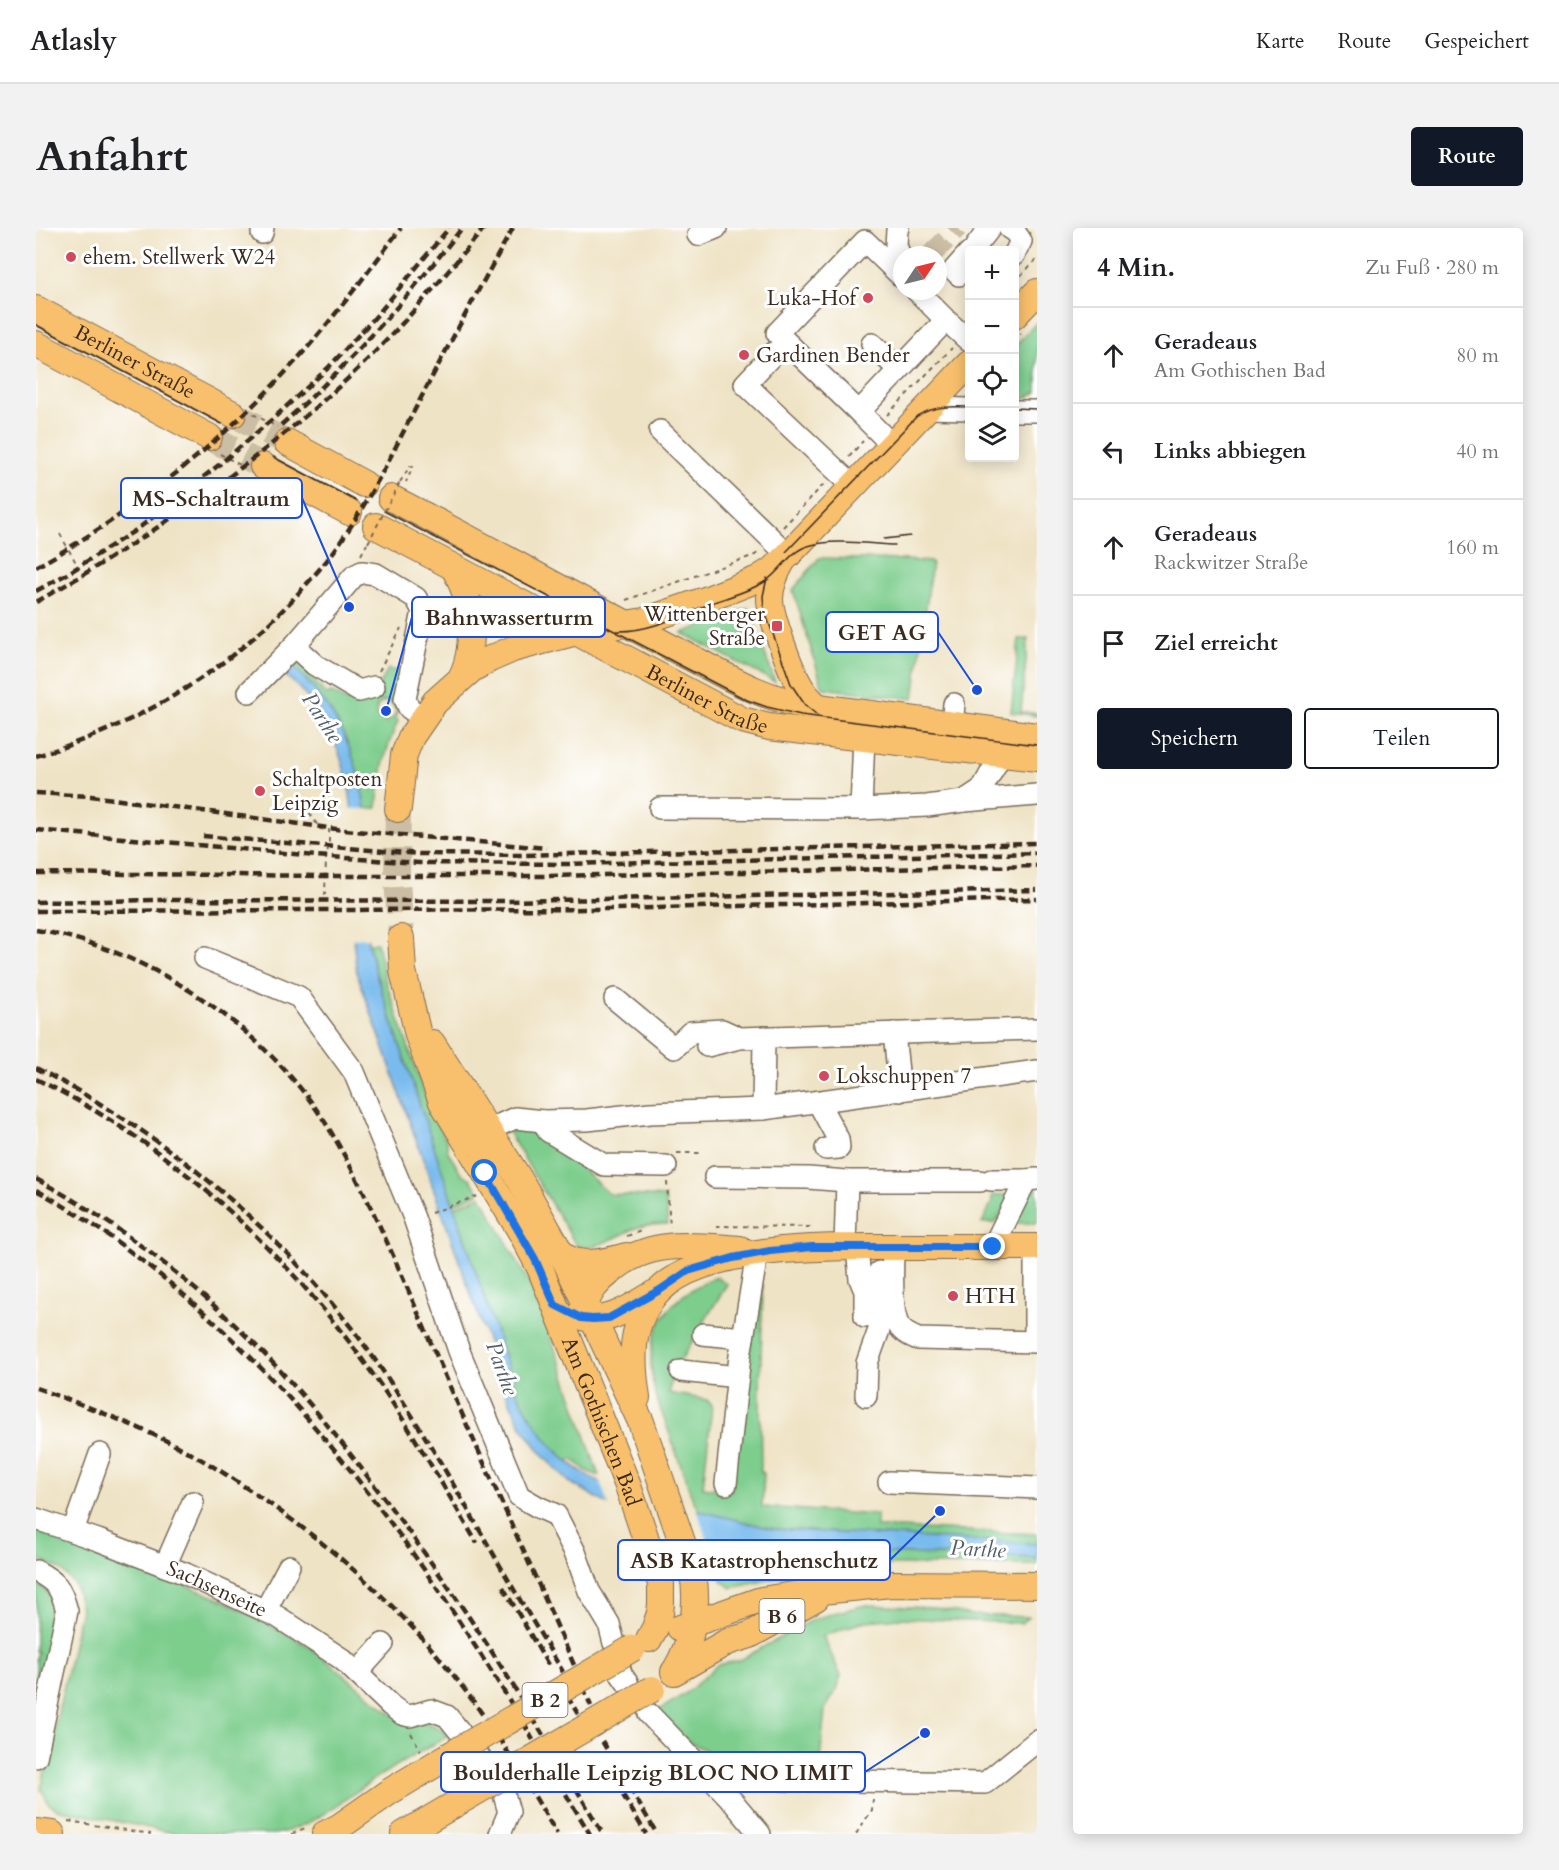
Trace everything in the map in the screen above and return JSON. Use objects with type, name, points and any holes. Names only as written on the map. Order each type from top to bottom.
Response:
[{"type":"main road","points":[[1019,311],[1037,292]]},
{"type":"main road","name":"Berliner Straße","points":[[36,309],[233,414]]},
{"type":"main road","name":"Berliner Straße","points":[[36,344],[212,444]]},
{"type":"main road","points":[[398,809],[404,755],[411,737],[435,702],[462,676],[504,652],[577,632],[617,617],[651,619],[752,582],[768,573],[781,552],[884,436],[928,408],[965,368]]},
{"type":"main road","points":[[286,442],[364,484]]},
{"type":"main road","points":[[254,467],[350,512]]},
{"type":"main road","name":"Berliner Straße","points":[[399,488],[617,617],[761,693],[791,703],[818,707],[953,715],[1037,736]]},
{"type":"main road","name":"Berliner Straße","points":[[373,535],[454,568],[742,720],[763,726],[1037,758]]},
{"type":"main road","points":[[781,552],[771,588],[772,612],[796,680],[818,707]]},
{"type":"main road","points":[[454,568],[463,588],[470,626],[469,655],[462,676]]},
{"type":"main road","name":"Am Gothischen Bad","points":[[400,938],[403,971],[411,1004],[427,1062],[442,1102],[540,1268],[628,1486],[661,1584],[662,1604],[655,1628],[632,1661]]},
{"type":"main road","name":"Am Gothischen Bad","points":[[411,1004],[443,1062],[520,1180],[562,1255],[586,1314],[641,1422],[693,1574],[696,1589],[693,1624],[686,1649],[675,1671]]},
{"type":"main road","name":"B 2","points":[[579,1365],[577,1345],[590,1292],[619,1264],[636,1254],[658,1247],[683,1245],[763,1252]]},
{"type":"main road","name":"B 2","points":[[641,1422],[633,1368],[635,1339],[647,1307],[660,1290],[688,1271],[763,1252],[812,1247],[1036,1247]]},
{"type":"main road","points":[[562,1255],[575,1263],[587,1263],[636,1254]]},
{"type":"main road","points":[[555,1305],[609,1318],[660,1290]]},
{"type":"main road","name":"Am Gothischen Bad","points":[[693,1574],[715,1597],[740,1606]]},
{"type":"main road","name":"Am Gothischen Bad","points":[[661,1584],[693,1624]]},
{"type":"main road","name":"B 6","points":[[740,1606],[787,1595],[891,1584],[1037,1585]]},
{"type":"main road","name":"B 6","points":[[727,1642],[750,1635],[797,1608],[836,1590]]},
{"type":"main road","points":[[632,1661],[693,1624],[740,1606]]},
{"type":"main road","points":[[693,1624],[709,1637],[727,1642]]},
{"type":"main road","points":[[675,1671],[727,1642]]},
{"type":"main road","name":"B 2","points":[[325,1834],[339,1827],[389,1792],[478,1764],[632,1661]]},
{"type":"main road","name":"B 2","points":[[404,1834],[478,1764],[632,1661],[675,1671]]},
{"type":"main road","points":[[36,1832],[56,1827]]},
{"type":"street","points":[[896,246],[898,228]]},
{"type":"street","points":[[979,246],[990,228]]},
{"type":"street","points":[[1009,228],[1015,232],[1021,242],[1021,253]]},
{"type":"street","points":[[884,436],[777,333],[865,241],[893,268]]},
{"type":"street","points":[[950,272],[965,259]]},
{"type":"street","points":[[926,300],[965,337]]},
{"type":"street","points":[[859,412],[946,320]]},
{"type":"street","points":[[872,344],[899,370]]},
{"type":"street","points":[[775,352],[745,384],[845,478]]},
{"type":"street","points":[[928,408],[965,409]]},
{"type":"street","points":[[1019,411],[1037,411]]},
{"type":"street","points":[[660,431],[781,552]]},
{"type":"street","points":[[249,692],[294,646],[354,576],[362,572],[376,574],[416,598],[423,611],[405,699],[409,708],[423,718]]},
{"type":"street","points":[[294,646],[315,665],[359,691],[374,687]]},
{"type":"street","points":[[861,809],[864,737]]},
{"type":"street","points":[[964,801],[982,789],[1002,753]]},
{"type":"street","points":[[660,808],[861,809],[927,806],[1037,795]]},
{"type":"street","points":[[205,958],[299,997],[354,1072],[414,1218],[459,1351],[519,1496],[556,1515],[575,1552],[589,1591],[632,1661]]},
{"type":"street","points":[[615,999],[674,1047],[691,1032],[722,1029],[739,1038]]},
{"type":"street","points":[[707,1046],[739,1038],[1037,1029]]},
{"type":"street","points":[[894,1033],[900,1091]]},
{"type":"street","points":[[763,1109],[764,1037]]},
{"type":"street","points":[[489,1130],[515,1118],[543,1121],[587,1120],[650,1113],[763,1109],[1037,1071]]},
{"type":"street","points":[[818,1102],[838,1139],[839,1148],[826,1149]]},
{"type":"street","points":[[543,1121],[548,1131],[604,1165],[666,1166]]},
{"type":"street","points":[[715,1177],[808,1178],[847,1181],[1032,1179]]},
{"type":"street","points":[[993,1247],[1032,1179]]},
{"type":"street","points":[[847,1181],[868,1247],[899,1326],[907,1334],[918,1339],[1035,1342],[1036,1247]]},
{"type":"street","points":[[865,1323],[865,1291],[860,1279],[868,1247]]},
{"type":"street","points":[[866,1395],[867,1363],[879,1330],[868,1247]]},
{"type":"street","points":[[726,1484],[743,1338],[763,1252]]},
{"type":"street","points":[[703,1334],[743,1338]]},
{"type":"street","points":[[681,1371],[738,1377]]},
{"type":"street","points":[[73,1532],[100,1454]]},
{"type":"street","points":[[889,1482],[1037,1488]]},
{"type":"street","points":[[165,1566],[193,1502]]},
{"type":"street","name":"Sachsenseite","points":[[36,1520],[165,1566],[278,1617],[342,1659],[390,1706],[402,1714],[410,1716],[431,1710],[447,1716],[478,1764]]},
{"type":"street","points":[[265,1611],[289,1566]]},
{"type":"street","points":[[36,1571],[62,1591],[67,1611],[36,1757]]},
{"type":"street","points":[[357,1673],[383,1644]]},
{"type":"street","points":[[649,1714],[729,1797],[760,1834]]},
{"type":"street","points":[[783,1780],[824,1774],[875,1781],[985,1783],[1037,1741]]},
{"type":"street","points":[[478,1764],[509,1812],[500,1834]]},
{"type":"path","points":[[1019,277],[1037,259]]},
{"type":"path","points":[[617,617],[755,555],[781,552],[774,536],[845,478],[965,341]]},
{"type":"path","points":[[212,444],[254,467]]},
{"type":"path","points":[[373,535],[413,467],[408,467],[399,488]]},
{"type":"path","points":[[60,534],[85,579]]},
{"type":"path","points":[[374,687],[380,668],[405,619],[411,613],[423,611]]},
{"type":"path","points":[[300,798],[320,829],[328,830],[325,895]]},
{"type":"path","points":[[670,1227],[666,1166],[676,1153],[703,1154]]},
{"type":"path","points":[[434,1212],[484,1193]]},
{"type":"path","points":[[411,1731],[424,1757]]},
{"type":"path","points":[[741,1768],[783,1780]]},
{"type":"path","points":[[856,1834],[872,1810],[875,1781]]},
{"type":"path","points":[[56,1827],[151,1834]]},
{"type":"green space","points":[[1037,322],[1037,392],[1021,400],[1019,400],[1019,342]]},
{"type":"green space","points":[[819,558],[932,562],[914,699],[823,688],[793,590]]},
{"type":"green space","points":[[749,608],[775,682],[682,633]]},
{"type":"green space","points":[[1019,639],[1028,639],[1021,712],[1037,713],[1037,716],[1011,712]]},
{"type":"green space","points":[[290,658],[304,669],[326,695],[332,693],[348,702],[350,699],[362,704],[371,701],[388,669],[402,672],[396,718],[398,721],[383,764],[377,808],[365,809],[355,765],[340,728],[318,694],[287,661]],"holes":[[[390,702],[396,710],[395,716],[387,722],[379,718],[376,709],[381,703]]]},
{"type":"green space","points":[[368,943],[377,943],[385,979],[430,1109],[447,1142],[447,1150],[461,1174],[470,1178],[479,1193],[453,1204],[377,977]]},
{"type":"green space","points":[[536,1126],[609,1194],[665,1197],[668,1224],[639,1227],[599,1245],[583,1247],[576,1245],[509,1133],[515,1127]]},
{"type":"green space","points":[[1037,1187],[1037,1223],[1015,1223],[1029,1189]]},
{"type":"green space","points":[[992,1195],[1011,1195],[996,1223],[982,1223],[992,1202]]},
{"type":"green space","points":[[481,1196],[531,1286],[563,1370],[599,1476],[587,1471],[572,1459],[568,1463],[555,1450],[532,1421],[515,1388],[454,1207]]},
{"type":"green space","points":[[717,1277],[727,1284],[672,1375],[669,1393],[707,1400],[712,1406],[703,1487],[731,1491],[757,1286],[763,1285],[760,1392],[761,1472],[764,1473],[762,1507],[877,1515],[877,1527],[1037,1534],[1037,1544],[773,1529],[701,1512],[693,1500],[656,1398],[651,1368],[652,1350],[655,1334],[671,1306],[699,1285]]},
{"type":"green space","points":[[36,1529],[95,1548],[225,1601],[310,1647],[403,1723],[428,1723],[448,1736],[379,1776],[317,1818],[275,1834],[179,1834],[57,1809],[49,1804],[41,1789],[81,1609],[75,1585],[60,1569],[36,1558]]},
{"type":"green space","points":[[709,1539],[766,1549],[1037,1558],[1037,1565],[878,1565],[816,1569],[732,1588],[723,1582],[717,1571]]},
{"type":"green space","points":[[36,1582],[49,1595],[56,1613],[36,1715],[38,1652],[36,1651]]},
{"type":"green space","points":[[866,1605],[936,1608],[971,1615],[1029,1617],[1021,1623],[899,1618],[865,1621],[823,1636],[841,1676],[835,1693],[825,1709],[820,1760],[811,1764],[819,1766],[817,1771],[808,1776],[765,1772],[713,1754],[678,1736],[658,1711],[688,1692],[717,1665],[740,1660],[810,1621]]},
{"type":"water","name":"Parthe","points":[[36,504],[287,661],[317,692],[340,727],[356,766],[365,808],[370,954],[515,1388],[545,1438],[557,1451],[584,1474],[621,1491],[773,1529],[1037,1544],[1037,1558],[766,1549],[709,1539],[618,1510],[569,1482],[546,1459],[522,1427],[507,1396],[357,973],[353,927],[351,801],[340,756],[328,729],[312,704],[292,681]]},
{"type":"pier","points":[[36,501],[289,659],[277,674],[36,523]]},
{"type":"pier","points":[[349,809],[368,809],[371,938],[350,939]]},
{"type":"pier","points":[[600,1481],[696,1508],[708,1541],[610,1509]]},
{"type":"tunnel","points":[[940,246],[958,228]]},
{"type":"tunnel","points":[[233,414],[287,442]]},
{"type":"tunnel","points":[[209,437],[263,466]]},
{"type":"tunnel","points":[[398,809],[397,880],[401,938]]},
{"type":"tram line","points":[[36,325],[222,424]]},
{"type":"tram line","points":[[786,552],[917,416],[942,407],[965,407]]},
{"type":"tram line","points":[[1019,408],[1037,409]]},
{"type":"tram line","points":[[273,457],[356,501]]},
{"type":"tram line","points":[[384,511],[747,700],[801,715],[1037,745]]},
{"type":"tram line","points":[[884,539],[910,536]]},
{"type":"tram line","points":[[617,631],[642,629],[754,588],[771,577],[796,552],[808,546],[828,542],[895,545]]},
{"type":"tram line","points":[[767,578],[763,596],[764,609],[791,684],[805,705],[817,715]]},
{"type":"railway","points":[[36,567],[74,545],[147,496],[182,469],[248,410],[308,347],[401,228]]},
{"type":"railway","points":[[36,591],[139,528],[276,416],[328,368],[378,314],[449,228]]},
{"type":"railway","points":[[281,425],[376,331],[462,228]]},
{"type":"railway","points":[[36,602],[116,554],[196,501],[308,414],[362,365],[398,328],[484,228]]},
{"type":"railway","points":[[36,756],[112,728],[182,691],[215,669],[246,644],[304,587],[337,547],[370,495],[513,228]]},
{"type":"railway","points":[[36,793],[91,796],[344,830],[546,848]]},
{"type":"railway","points":[[36,830],[316,856],[419,863],[567,864],[1037,853]]},
{"type":"railway","points":[[203,836],[419,854],[521,855],[1037,843]]},
{"type":"railway","points":[[36,873],[548,876],[1037,866]]},
{"type":"railway","points":[[36,902],[508,901],[1037,890]]},
{"type":"railway","points":[[36,911],[613,909],[1037,899]]},
{"type":"railway","points":[[36,930],[80,940],[124,956],[166,977],[207,1002],[245,1031],[279,1064],[309,1099],[334,1137],[376,1219],[574,1665]]},
{"type":"railway","points":[[36,1068],[131,1123],[176,1155],[259,1226],[334,1306],[368,1350],[418,1425],[563,1672]]},
{"type":"railway","points":[[36,1079],[91,1108],[143,1142],[192,1179],[239,1220],[283,1264],[324,1310],[362,1359],[397,1410],[477,1543]]},
{"type":"railway","points":[[36,1179],[100,1217],[161,1261],[246,1335],[289,1380],[351,1455],[428,1558],[460,1603],[520,1697]]},
{"type":"railway","points":[[36,1190],[89,1222],[155,1271],[222,1329],[269,1377],[358,1479],[437,1589],[511,1703]]},
{"type":"railway","points":[[36,1388],[154,1435],[212,1466],[267,1502],[329,1549],[386,1600],[438,1656],[485,1718]]},
{"type":"railway","points":[[503,1587],[548,1665]]},
{"type":"railway","points":[[583,1687],[591,1706]]},
{"type":"railway","points":[[567,1696],[578,1714]]},
{"type":"railway","points":[[532,1717],[543,1735]]},
{"type":"railway","points":[[523,1722],[533,1740]]},
{"type":"railway","points":[[498,1737],[509,1754]]},
{"type":"railway","points":[[602,1741],[657,1834]]},
{"type":"railway","points":[[562,1765],[603,1834]]},
{"type":"railway","points":[[552,1771],[590,1834]]},
{"type":"railway","points":[[528,1785],[557,1834]]},
{"type":"railway","points":[[623,1795],[646,1834]]},
{"type":"place","name":"ehem. Stellwerk W24","points":[[71,257]]},
{"type":"place","name":"Luka-Hof","points":[[868,298]]},
{"type":"place","name":"Gardinen Bender","points":[[744,355]]},
{"type":"place","name":"MS-Schaltraum","points":[[349,607]]},
{"type":"place","name":"Wittenberger Straße","points":[[777,626]]},
{"type":"place","name":"GET AG","points":[[977,690]]},
{"type":"place","name":"Bahnwasserturm","points":[[386,711]]},
{"type":"place","name":"Schaltposten Leipzig","points":[[260,791]]},
{"type":"place","name":"Lokschuppen 7","points":[[824,1076]]},
{"type":"place","name":"HTH","points":[[953,1296]]},
{"type":"place","name":"ASB Katastrophenschutz","points":[[940,1511]]},
{"type":"place","name":"Boulderhalle Leipzig BLOC NO LIMIT","points":[[925,1733]]},
{"type":"route","points":[[485,1173],[535,1259],[555,1305],[581,1318],[609,1318],[660,1290],[678,1276],[700,1266],[770,1251],[812,1247],[993,1247]]}]
